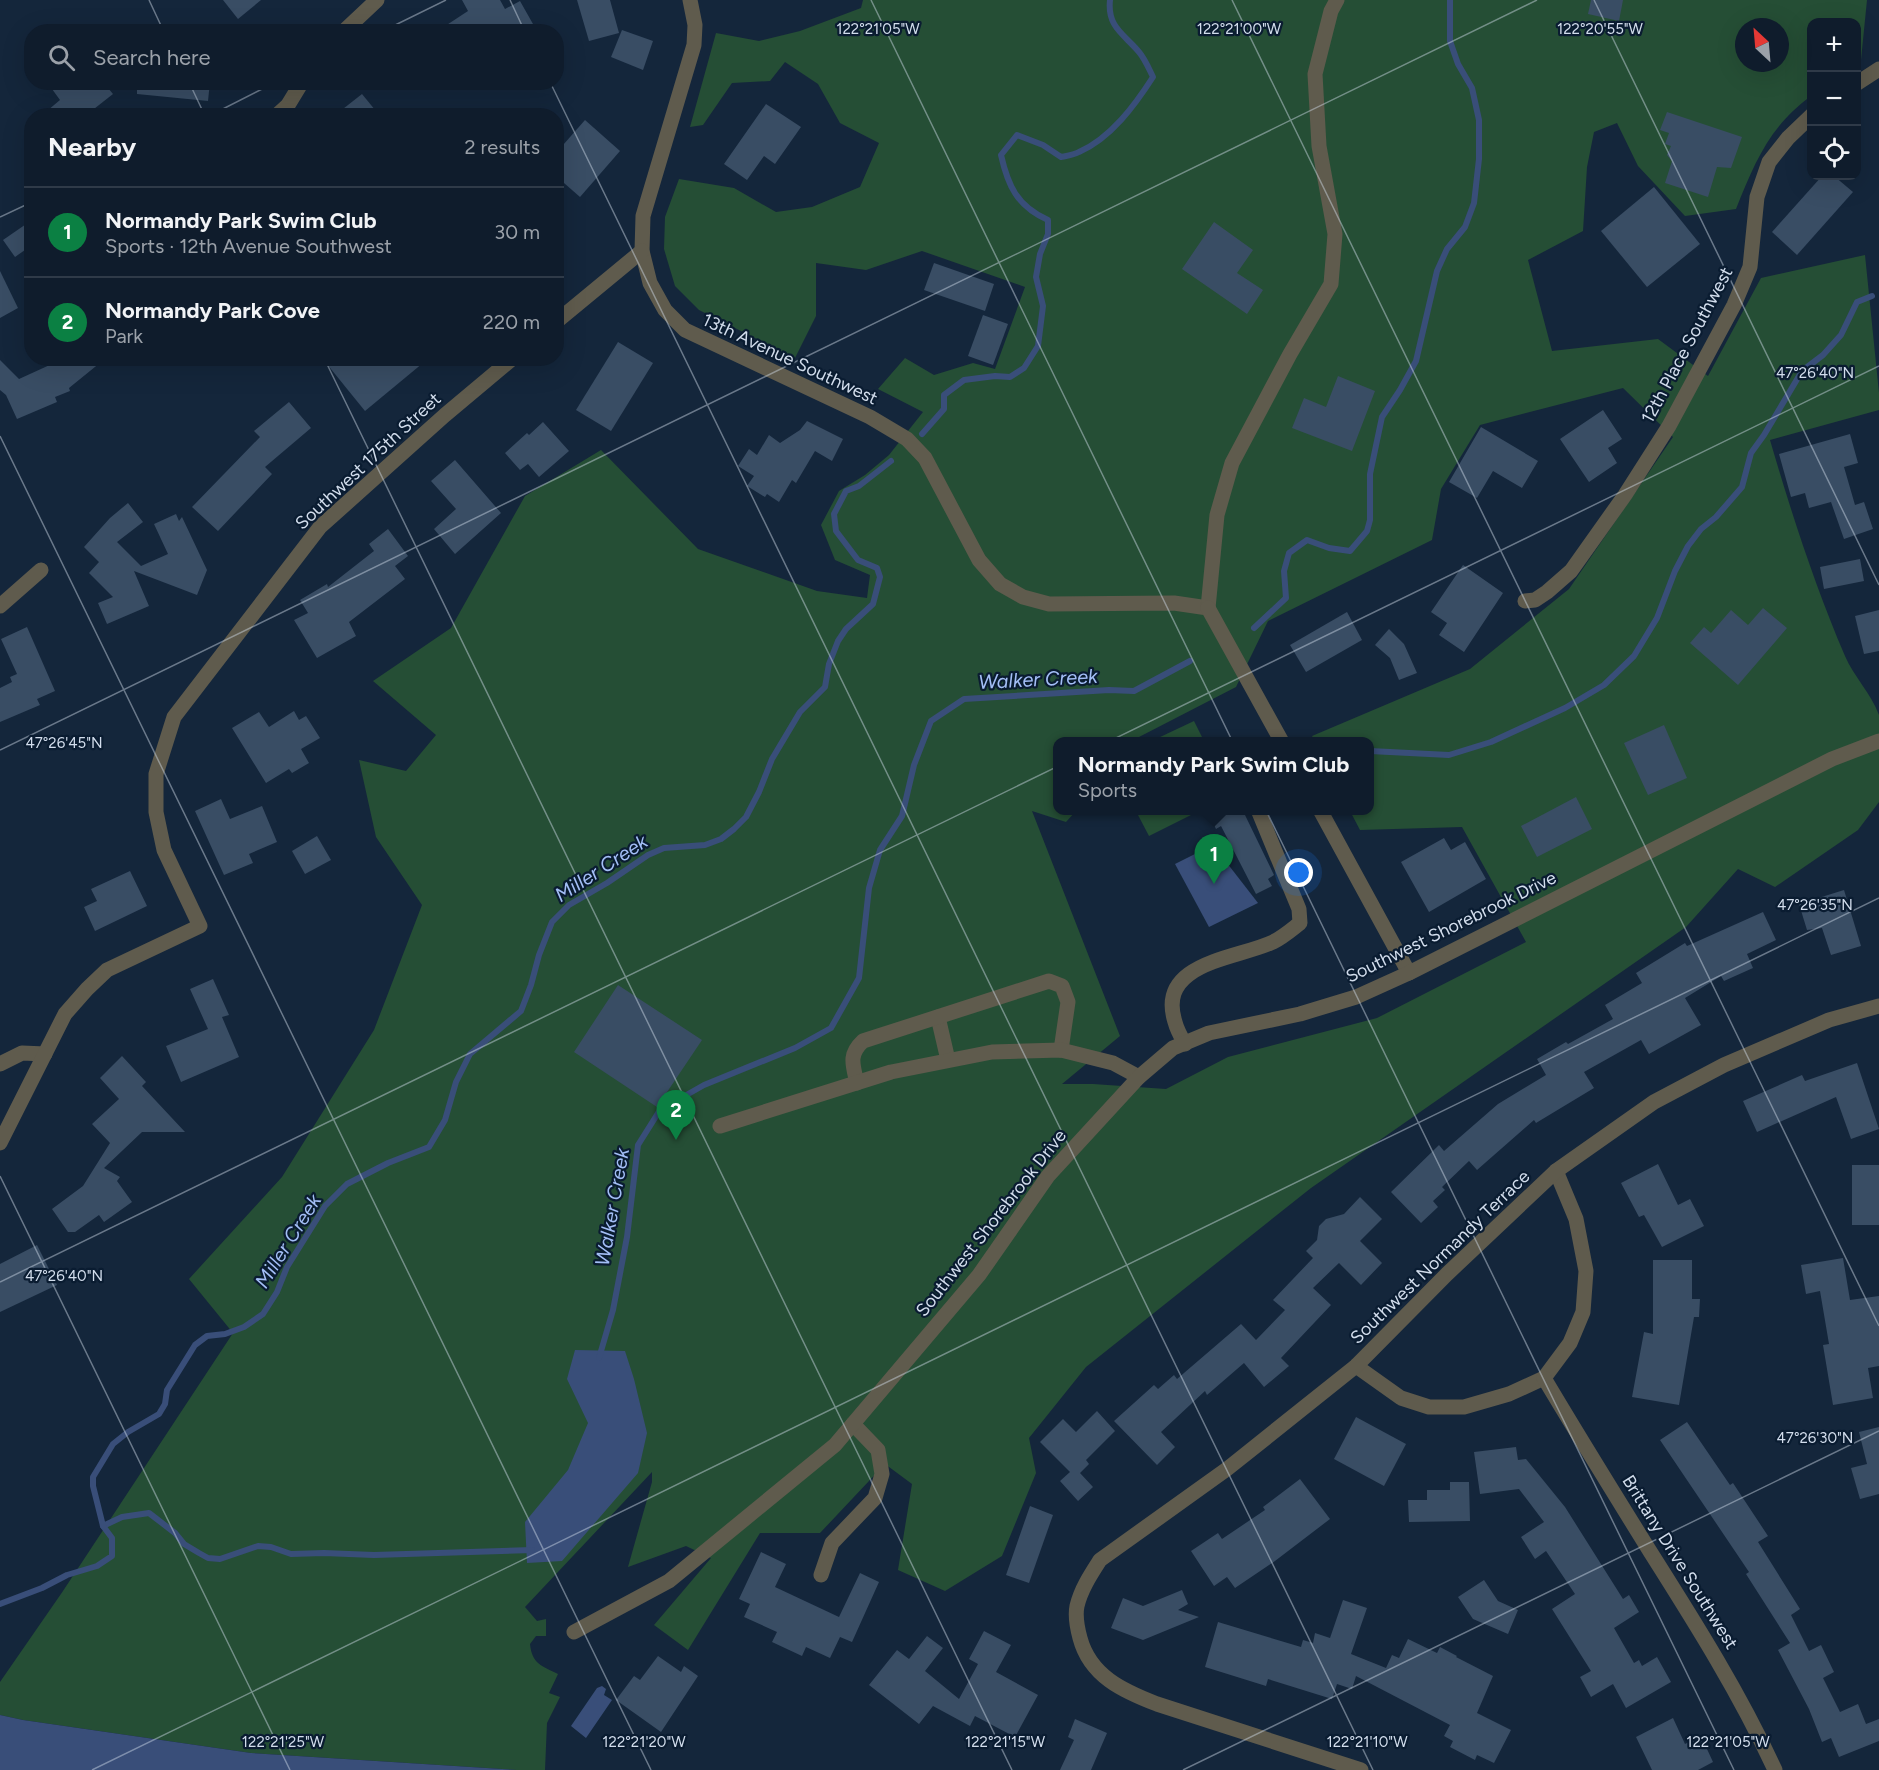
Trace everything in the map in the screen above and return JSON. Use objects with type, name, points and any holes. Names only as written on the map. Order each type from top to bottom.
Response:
[{"type":"street","points":[[352,24],[377,0]]},
{"type":"street","name":"13th Avenue Southwest","points":[[690,0],[695,26],[694,45],[644,216],[642,251],[650,283],[665,310],[685,330],[870,417],[907,439],[925,458],[979,560],[1000,584],[1023,597],[1048,604],[1174,603],[1208,608]]},
{"type":"street","points":[[1280,737],[1208,608],[1217,515],[1232,463],[1290,354],[1331,284],[1335,234],[1319,146],[1315,74],[1337,0]]},
{"type":"street","points":[[1879,65],[1879,79]]},
{"type":"street","points":[[1861,81],[1879,69]]},
{"type":"street","points":[[285,108],[297,90]]},
{"type":"street","name":"12th Place Southwest","points":[[1525,600],[1535,600],[1571,571],[1625,495],[1669,426],[1750,267],[1757,197],[1769,162],[1788,138],[1807,120]]},
{"type":"street","points":[[564,315],[642,251]]},
{"type":"street","name":"Southwest 175th Street","points":[[45,1054],[65,1014],[107,970],[200,926],[164,850],[156,812],[156,774],[174,717],[320,527],[503,366]]},
{"type":"street","points":[[0,606],[41,570]]},
{"type":"street","name":"Southwest Shorebrook Drive","points":[[574,1632],[669,1581],[835,1445],[979,1275],[1048,1176],[1139,1077],[1173,1048],[1209,1033],[1300,1014],[1356,997],[1409,973],[1832,759],[1879,741]]},
{"type":"street","points":[[1185,1044],[1174,1021],[1173,1005],[1175,988],[1188,973],[1272,942],[1300,923],[1299,909],[1260,815]]},
{"type":"street","points":[[1323,815],[1409,973]]},
{"type":"street","points":[[857,1083],[852,1059],[855,1049],[863,1041],[1049,981],[1062,986],[1068,1002],[1061,1050]]},
{"type":"street","name":"Southwest Normandy Terrace","points":[[1361,1770],[1168,1708],[1126,1692],[1102,1676],[1089,1661],[1076,1623],[1077,1606],[1086,1581],[1100,1560],[1227,1469],[1356,1366],[1447,1274],[1556,1171],[1654,1102],[1724,1065],[1829,1020],[1879,1006]]},
{"type":"street","points":[[938,1017],[948,1060]]},
{"type":"street","points":[[720,1126],[891,1071],[992,1052],[1061,1050],[1113,1063],[1139,1077]]},
{"type":"street","points":[[0,1064],[22,1053],[45,1054],[0,1143]]},
{"type":"street","points":[[1356,1366],[1401,1398],[1430,1407],[1464,1407],[1509,1394],[1544,1378],[1570,1343],[1583,1312],[1586,1271],[1576,1219],[1556,1171]]},
{"type":"street","name":"Brittany Drive Southwest","points":[[1544,1378],[1722,1666],[1775,1770]]},
{"type":"street","points":[[821,1575],[832,1543],[875,1498],[882,1474],[878,1450],[853,1424]]},
{"type":"green space","points":[[863,0],[1867,0],[1861,60],[1861,18],[1807,18],[1807,99],[1784,120],[1765,146],[1736,209],[1685,216],[1638,166],[1617,123],[1594,132],[1587,167],[1583,231],[1528,260],[1552,351],[1658,339],[1708,376],[1761,278],[1865,255],[1879,410],[1770,440],[1804,549],[1834,630],[1849,664],[1872,699],[1879,715],[1879,802],[1858,830],[1775,887],[1738,869],[1686,927],[1311,1188],[1086,1367],[1029,1438],[1036,1473],[1002,1556],[945,1591],[898,1570],[912,1484],[885,1464],[820,1533],[760,1533],[688,1650],[654,1625],[711,1558],[686,1546],[628,1567],[652,1482],[652,1472],[525,1607],[537,1621],[546,1619],[546,1636],[536,1636],[530,1644],[533,1656],[539,1664],[558,1674],[549,1693],[560,1697],[547,1723],[545,1770],[251,1753],[0,1715],[0,1682],[63,1591],[233,1333],[189,1279],[282,1177],[374,1030],[422,905],[376,837],[359,760],[406,771],[436,735],[373,681],[451,628],[525,496],[601,450],[698,549],[817,591],[867,598],[870,575],[835,560],[821,525],[839,491],[865,475],[889,455],[923,412],[878,389],[905,358],[934,375],[973,363],[995,369],[1025,287],[922,251],[866,270],[816,263],[816,316],[795,358],[699,310],[675,286],[664,249],[665,217],[679,179],[734,188],[776,212],[812,207],[860,187],[879,143],[840,123],[818,84],[785,62],[770,81],[732,83],[703,125],[690,127],[716,33],[759,41],[800,31],[861,8]]},
{"type":"green space","points":[[1194,721],[1202,737],[1160,737]]},
{"type":"green space","points":[[1138,815],[1191,815],[1149,836]]},
{"type":"water","points":[[1213,845],[1258,903],[1209,927],[1175,864]]},
{"type":"water","points":[[575,1350],[625,1351],[647,1433],[638,1473],[562,1561],[527,1563],[525,1522],[568,1470],[588,1423],[567,1379]]},
{"type":"water","points":[[602,1686],[606,1689],[604,1695],[612,1700],[586,1738],[571,1726],[597,1688]]},
{"type":"water","points":[[0,1715],[251,1753],[517,1770],[0,1770]]},
{"type":"building","points":[[223,0],[261,0],[238,19]]},
{"type":"building","points":[[462,0],[500,0],[505,9],[520,1],[533,24],[448,24],[468,11]]},
{"type":"building","points":[[577,0],[610,0],[619,33],[589,41]]},
{"type":"building","points":[[1591,0],[1623,0],[1619,21],[1588,14]]},
{"type":"building","points":[[622,30],[653,41],[643,70],[611,57]]},
{"type":"building","points":[[53,90],[110,90],[113,94],[95,108],[50,108],[60,100]]},
{"type":"building","points":[[137,90],[209,90],[208,101],[137,94]]},
{"type":"building","points":[[362,94],[373,108],[344,108]]},
{"type":"building","points":[[766,104],[801,127],[775,164],[764,156],[747,180],[724,164]]},
{"type":"building","points":[[1667,112],[1742,137],[1731,168],[1717,167],[1708,197],[1665,183],[1672,161],[1667,155],[1671,146],[1665,144],[1669,133],[1660,130]]},
{"type":"building","points":[[585,120],[620,151],[580,197],[564,183],[564,144]]},
{"type":"building","points":[[1818,180],[1839,180],[1853,192],[1797,255],[1772,232]]},
{"type":"building","points":[[1654,187],[1700,244],[1647,287],[1601,231]]},
{"type":"building","points":[[1214,222],[1253,250],[1237,273],[1263,290],[1247,314],[1182,269]]},
{"type":"building","points":[[24,226],[24,251],[15,257],[3,240]]},
{"type":"building","points":[[934,263],[994,284],[985,311],[924,290]]},
{"type":"building","points":[[0,271],[18,308],[0,318]]},
{"type":"building","points":[[983,315],[1008,324],[993,365],[968,356]]},
{"type":"building","points":[[618,342],[653,363],[611,431],[576,410]]},
{"type":"building","points":[[0,360],[19,379],[47,366],[96,366],[69,388],[70,391],[55,397],[57,402],[17,419],[6,395],[0,390]]},
{"type":"building","points":[[328,366],[419,366],[365,411]]},
{"type":"building","points":[[1338,376],[1375,391],[1352,451],[1292,428],[1304,398],[1326,407]]},
{"type":"building","points":[[289,402],[311,428],[265,467],[272,474],[218,531],[192,507],[260,437],[254,431]]},
{"type":"building","points":[[1603,410],[1622,439],[1608,448],[1617,463],[1589,482],[1560,439]]},
{"type":"building","points":[[807,421],[843,439],[832,461],[815,451],[796,483],[792,480],[779,502],[747,486],[754,476],[738,466],[749,449],[757,455],[769,435],[780,443],[800,430]]},
{"type":"building","points":[[543,422],[569,451],[539,477],[528,464],[520,470],[505,453]]},
{"type":"building","points":[[1481,427],[1538,461],[1522,488],[1493,471],[1477,498],[1449,482]]},
{"type":"building","points":[[1850,434],[1858,463],[1844,467],[1855,505],[1864,502],[1873,529],[1844,539],[1831,502],[1809,508],[1805,493],[1791,497],[1779,454]]},
{"type":"building","points":[[455,460],[501,513],[455,554],[434,529],[456,509],[431,481]]},
{"type":"building","points":[[128,503],[143,522],[117,542],[141,566],[168,554],[154,524],[176,514],[179,521],[182,517],[207,570],[197,595],[134,571],[149,606],[107,624],[98,603],[113,597],[89,573],[99,562],[84,547],[110,518]]},
{"type":"building","points":[[388,529],[408,556],[395,566],[405,579],[349,622],[356,636],[317,658],[294,620],[308,613],[300,600],[327,584],[328,587],[374,551],[369,544]]},
{"type":"building","points":[[1860,559],[1864,581],[1824,589],[1820,567]]},
{"type":"building","points":[[1463,565],[1503,593],[1464,652],[1439,635],[1447,623],[1431,612]]},
{"type":"building","points":[[1763,608],[1787,628],[1738,685],[1690,643],[1704,627],[1711,633],[1731,610],[1748,625]]},
{"type":"building","points":[[1879,610],[1879,651],[1864,654],[1855,616]]},
{"type":"building","points":[[1347,612],[1362,640],[1306,672],[1290,645]]},
{"type":"building","points":[[27,627],[55,691],[37,699],[40,705],[0,722],[0,688],[12,682],[10,677],[17,674],[1,639]]},
{"type":"building","points":[[1389,629],[1404,644],[1417,673],[1399,680],[1390,658],[1375,645]]},
{"type":"building","points":[[294,711],[299,720],[306,716],[320,738],[301,749],[309,763],[292,773],[289,769],[266,783],[232,728],[259,712],[269,727]]},
{"type":"building","points":[[1664,725],[1687,778],[1648,795],[1624,743]]},
{"type":"building","points":[[1576,797],[1592,829],[1537,857],[1521,826]]},
{"type":"building","points":[[221,799],[230,819],[262,806],[277,842],[249,854],[253,863],[224,875],[195,811]]},
{"type":"building","points":[[1209,815],[1245,815],[1274,875],[1268,879],[1272,886],[1256,894],[1221,826],[1216,829]]},
{"type":"building","points":[[317,836],[331,860],[305,874],[292,851]]},
{"type":"building","points":[[1444,838],[1451,850],[1465,842],[1486,879],[1429,912],[1401,862]]},
{"type":"building","points":[[130,871],[147,906],[95,931],[84,907],[97,901],[91,889]]},
{"type":"building","points":[[1844,890],[1861,946],[1831,955],[1822,928],[1807,930],[1799,904]]},
{"type":"building","points":[[1763,912],[1776,940],[1747,954],[1753,968],[1724,981],[1721,976],[1685,998],[1701,1025],[1649,1054],[1641,1040],[1584,1072],[1594,1088],[1536,1123],[1534,1120],[1477,1170],[1469,1161],[1442,1187],[1445,1190],[1433,1201],[1438,1207],[1421,1223],[1391,1192],[1439,1145],[1444,1151],[1498,1104],[1546,1075],[1537,1059],[1613,1019],[1605,1005],[1642,983],[1636,973],[1685,943],[1687,946]]},
{"type":"building","points":[[213,979],[229,1015],[222,1017],[239,1057],[181,1082],[166,1046],[208,1029],[190,989]]},
{"type":"building","points":[[618,985],[702,1040],[657,1107],[574,1052]]},
{"type":"building","points":[[122,1056],[146,1082],[142,1086],[185,1132],[142,1132],[104,1168],[120,1177],[117,1181],[132,1202],[104,1222],[99,1215],[75,1232],[68,1232],[52,1209],[83,1186],[110,1143],[92,1124],[119,1099],[100,1078]]},
{"type":"building","points":[[1857,1063],[1879,1129],[1851,1139],[1836,1097],[1757,1132],[1743,1101],[1802,1075],[1805,1081]]},
{"type":"building","points":[[1658,1164],[1678,1205],[1690,1199],[1704,1226],[1662,1247],[1644,1215],[1639,1217],[1621,1183]]},
{"type":"building","points":[[1852,1165],[1879,1165],[1879,1225],[1852,1225]]},
{"type":"building","points":[[1360,1197],[1382,1219],[1360,1241],[1382,1263],[1361,1285],[1339,1263],[1313,1288],[1331,1305],[1281,1358],[1289,1366],[1264,1387],[1244,1363],[1207,1395],[1205,1391],[1161,1432],[1175,1447],[1157,1465],[1114,1421],[1154,1385],[1158,1389],[1174,1375],[1177,1379],[1241,1324],[1256,1340],[1285,1310],[1273,1300],[1313,1258],[1306,1251],[1317,1240],[1319,1226],[1326,1219],[1344,1214]]},
{"type":"building","points":[[37,1245],[57,1285],[0,1312],[0,1264]]},
{"type":"building","points":[[1843,1258],[1850,1300],[1879,1296],[1879,1366],[1868,1368],[1873,1398],[1833,1405],[1823,1345],[1829,1344],[1820,1291],[1806,1294],[1801,1265]]},
{"type":"building","points":[[1653,1260],[1692,1260],[1692,1299],[1700,1299],[1699,1317],[1694,1317],[1679,1405],[1632,1397],[1644,1332],[1653,1334]]},
{"type":"building","points":[[1097,1411],[1115,1431],[1086,1460],[1089,1464],[1080,1473],[1093,1487],[1078,1501],[1060,1481],[1070,1472],[1040,1442],[1063,1419],[1076,1432]]},
{"type":"building","points":[[1356,1417],[1406,1444],[1384,1486],[1334,1459]]},
{"type":"building","points":[[1687,1422],[1730,1485],[1733,1483],[1768,1536],[1758,1542],[1800,1609],[1791,1615],[1809,1651],[1821,1645],[1834,1672],[1823,1678],[1840,1712],[1858,1704],[1866,1724],[1879,1719],[1879,1741],[1839,1757],[1831,1738],[1822,1742],[1809,1709],[1778,1650],[1790,1643],[1746,1574],[1749,1572],[1660,1440]]},
{"type":"building","points":[[1879,1427],[1879,1494],[1860,1499],[1851,1468],[1867,1464],[1859,1432]]},
{"type":"building","points":[[1516,1447],[1518,1460],[1526,1459],[1565,1507],[1623,1599],[1629,1595],[1639,1612],[1614,1628],[1634,1663],[1639,1660],[1642,1666],[1657,1657],[1671,1682],[1626,1708],[1613,1684],[1591,1697],[1580,1677],[1591,1671],[1552,1609],[1575,1594],[1546,1551],[1535,1559],[1521,1537],[1544,1522],[1519,1489],[1480,1494],[1474,1452]]},
{"type":"building","points":[[1300,1479],[1330,1519],[1235,1588],[1227,1577],[1214,1586],[1191,1551],[1218,1533],[1222,1539],[1265,1510],[1263,1507]]},
{"type":"building","points":[[1450,1482],[1469,1482],[1470,1521],[1409,1522],[1408,1500],[1427,1500],[1427,1490],[1450,1490]]},
{"type":"building","points":[[1030,1506],[1053,1515],[1029,1583],[1006,1575]]},
{"type":"building","points":[[761,1552],[786,1564],[775,1587],[839,1617],[860,1573],[879,1582],[852,1642],[840,1637],[830,1658],[806,1647],[802,1656],[772,1642],[777,1632],[744,1617],[750,1604],[739,1599]]},
{"type":"building","points":[[1484,1580],[1498,1601],[1518,1610],[1508,1634],[1473,1619],[1458,1597]]},
{"type":"building","points":[[1182,1590],[1188,1604],[1178,1610],[1199,1617],[1143,1640],[1111,1628],[1123,1598],[1143,1606]]},
{"type":"building","points":[[1343,1600],[1367,1608],[1351,1654],[1386,1668],[1392,1655],[1399,1658],[1408,1639],[1437,1653],[1440,1647],[1493,1676],[1477,1713],[1511,1730],[1494,1763],[1477,1755],[1475,1760],[1450,1747],[1453,1741],[1444,1736],[1450,1725],[1356,1676],[1352,1689],[1337,1684],[1332,1699],[1268,1679],[1266,1686],[1205,1667],[1218,1622],[1301,1647],[1303,1640],[1313,1643],[1315,1633],[1330,1638]]},
{"type":"building","points":[[984,1631],[1011,1645],[996,1672],[1038,1695],[1015,1737],[975,1716],[970,1726],[933,1706],[919,1724],[869,1685],[897,1650],[909,1659],[927,1636],[943,1648],[925,1671],[959,1699],[978,1664],[969,1659]]},
{"type":"building","points":[[658,1656],[681,1672],[684,1666],[698,1676],[661,1732],[616,1700],[634,1676],[640,1680]]},
{"type":"building","points":[[1673,1718],[1685,1744],[1701,1736],[1713,1762],[1698,1770],[1652,1770],[1636,1737]]},
{"type":"building","points":[[1075,1719],[1107,1733],[1091,1770],[1060,1770],[1074,1740],[1068,1737]]},
{"type":"waterway","name":"Miller Creek","points":[[922,434],[944,409],[944,395],[964,380],[995,376],[1010,377],[1024,368],[1038,346],[1043,306],[1036,277],[1040,254],[1048,234],[1048,220],[1029,208],[1015,194],[1001,155],[1017,135],[1043,145],[1061,157],[1077,153],[1091,146],[1112,130],[1138,99],[1153,77],[1141,55],[1114,24],[1111,17],[1110,0]]},
{"type":"waterway","name":"Walker Creek","points":[[1254,628],[1286,598],[1284,571],[1289,553],[1307,540],[1329,548],[1350,551],[1367,531],[1370,520],[1370,474],[1382,417],[1416,361],[1437,271],[1447,249],[1465,227],[1474,203],[1479,159],[1479,120],[1472,88],[1458,64],[1450,41],[1450,0]]},
{"type":"waterway","points":[[1374,751],[1449,755],[1491,742],[1565,708],[1604,685],[1634,656],[1657,618],[1675,571],[1688,546],[1701,529],[1716,517],[1742,487],[1751,453],[1802,371],[1823,355],[1841,335],[1857,302],[1872,296]]},
{"type":"waterway","name":"Miller Creek","points":[[0,1604],[42,1588],[67,1575],[97,1566],[112,1556],[112,1538],[103,1526],[93,1477],[113,1444],[128,1432],[159,1414],[165,1404],[167,1390],[195,1345],[207,1336],[225,1334],[244,1327],[263,1314],[277,1292],[287,1267],[325,1206],[347,1184],[388,1163],[429,1147],[445,1120],[456,1082],[470,1054],[521,1011],[552,922],[569,905],[648,855],[664,848],[705,845],[721,839],[746,817],[772,759],[800,712],[825,687],[829,664],[838,641],[846,629],[873,604],[880,577],[877,568],[858,560],[836,531],[834,514],[846,491],[859,486],[891,461]]},
{"type":"waterway","name":"Walker Creek","points":[[599,1358],[613,1310],[627,1237],[638,1145],[660,1110],[704,1085],[795,1048],[831,1028],[859,978],[869,888],[880,850],[902,816],[914,765],[931,721],[964,699],[1109,690],[1134,691],[1190,661]]},
{"type":"waterway","name":"Walker Creek","points":[[103,1526],[122,1517],[149,1513],[175,1533],[184,1544],[208,1558],[220,1559],[258,1546],[271,1547],[291,1554],[374,1555],[532,1550]]},
{"type":"place","name":"Normandy Park Swim Club","points":[[1214,884]]},
{"type":"place","name":"Normandy Park Cove","points":[[676,1140]]}]
